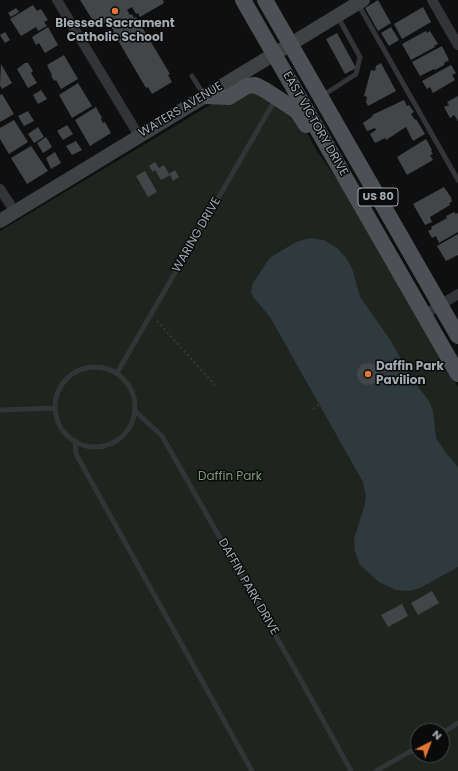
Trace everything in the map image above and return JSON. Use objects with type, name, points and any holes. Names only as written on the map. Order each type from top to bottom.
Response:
[{"type":"main road","name":"EAST VICTORY DRIVE","points":[[244,0],[458,374]]},
{"type":"main road","name":"EAST VICTORY DRIVE","points":[[265,0],[458,336]]},
{"type":"main road","name":"WATERS AVENUE","points":[[0,221],[360,2]]},
{"type":"main road","points":[[205,96],[229,97],[247,86],[255,85],[276,97],[297,111],[334,167],[351,186]]},
{"type":"street","points":[[57,0],[139,136]]},
{"type":"street","points":[[432,0],[458,45]]},
{"type":"street","points":[[0,189],[15,212]]},
{"type":"street","points":[[424,315],[458,294]]},
{"type":"lane","points":[[360,2],[458,180]]},
{"type":"lane","points":[[321,97],[356,74],[360,57],[337,16]]},
{"type":"lane","points":[[192,76],[205,96]]},
{"type":"lane","name":"WARING DRIVE","points":[[117,374],[276,97]]},
{"type":"lane","points":[[93,367],[106,368],[117,374],[125,381],[135,400],[135,411],[132,424],[124,435],[114,443],[101,447],[87,446],[75,441],[67,435],[57,418],[55,408],[57,396],[62,385],[70,376],[81,370],[93,367]]},
{"type":"lane","points":[[0,410],[55,408]]},
{"type":"lane","name":"DAFFIN PARK DRIVE","points":[[135,411],[162,436],[351,771]]},
{"type":"lane","points":[[75,441],[76,454],[252,771]]},
{"type":"lane","points":[[376,771],[410,752]]},
{"type":"path","points":[[151,314],[215,385]]},
{"type":"path","points":[[314,408],[354,381]]},
{"type":"green space","name":"Daffin Park","points":[[256,89],[301,122],[317,151],[356,207],[458,387],[458,771],[0,771],[0,231],[215,102]]},
{"type":"shaded area","points":[[310,238],[324,240],[337,248],[347,259],[353,271],[360,297],[391,341],[411,378],[429,401],[433,411],[436,438],[458,467],[458,567],[420,588],[410,591],[396,590],[379,582],[360,565],[355,551],[354,539],[365,504],[366,496],[363,482],[270,317],[251,293],[252,285],[271,257],[296,242]]},
{"type":"building","points":[[80,0],[163,0],[164,3],[140,17],[138,13],[136,14],[132,7],[127,10],[130,15],[132,14],[134,18],[136,17],[170,74],[168,75],[172,82],[152,94],[148,87],[146,88],[113,32],[114,31],[111,27],[113,26],[109,20],[101,25],[99,22],[95,24]]},
{"type":"building","points":[[378,0],[391,23],[378,31],[365,8]]},
{"type":"building","points":[[33,5],[37,11],[41,9],[48,20],[44,22],[47,26],[38,31],[36,27],[21,36],[10,19]]},
{"type":"building","points":[[423,7],[431,22],[402,39],[394,24]]},
{"type":"building","points":[[16,8],[19,12],[11,17],[8,13]]},
{"type":"building","points":[[48,27],[58,45],[45,53],[39,43],[36,45],[32,37]]},
{"type":"building","points":[[391,27],[399,40],[389,46],[381,33]]},
{"type":"building","points":[[426,31],[427,33],[430,31],[438,44],[411,60],[402,44]]},
{"type":"building","points":[[5,32],[10,40],[5,43],[0,35]]},
{"type":"building","points":[[337,33],[356,68],[345,74],[326,39]]},
{"type":"building","points":[[442,46],[449,60],[435,70],[434,69],[420,76],[412,62]]},
{"type":"building","points":[[64,55],[78,79],[61,89],[56,80],[54,81],[47,65]]},
{"type":"building","points":[[25,63],[28,63],[33,71],[31,73],[37,83],[28,88],[17,69]]},
{"type":"building","points":[[381,63],[396,91],[368,106],[366,102],[367,97],[364,96],[371,70],[375,71],[376,66]]},
{"type":"building","points":[[1,64],[12,83],[2,89],[0,85]]},
{"type":"building","points":[[451,65],[456,73],[452,75],[455,80],[433,93],[430,87],[427,89],[422,81]]},
{"type":"building","points":[[78,83],[92,106],[72,118],[59,95]]},
{"type":"building","points":[[41,90],[47,99],[38,104],[33,95]]},
{"type":"building","points":[[2,94],[14,114],[0,122],[0,95]]},
{"type":"building","points":[[458,96],[458,121],[454,115],[450,118],[444,107],[449,105],[447,102]]},
{"type":"building","points":[[404,100],[407,106],[409,105],[414,112],[411,114],[415,120],[416,119],[425,134],[413,141],[406,127],[386,140],[385,138],[375,143],[370,134],[376,130],[375,128],[367,131],[363,123],[373,116],[372,115]]},
{"type":"building","points":[[96,107],[103,123],[105,122],[111,133],[90,146],[75,120]]},
{"type":"building","points":[[28,111],[34,121],[24,126],[18,116]]},
{"type":"building","points":[[14,120],[28,142],[9,154],[0,139],[0,128]]},
{"type":"building","points":[[67,125],[73,134],[63,140],[57,131]]},
{"type":"building","points":[[38,127],[44,137],[34,143],[28,134]]},
{"type":"building","points":[[46,137],[52,147],[43,153],[37,143]]},
{"type":"building","points":[[426,139],[432,150],[431,151],[433,154],[430,155],[433,160],[407,175],[397,157]]},
{"type":"building","points":[[76,141],[82,150],[72,155],[66,146]]},
{"type":"building","points":[[31,146],[48,171],[27,184],[11,158]]},
{"type":"building","points":[[55,152],[61,163],[51,169],[46,158]]},
{"type":"building","points":[[155,162],[159,168],[164,165],[169,174],[175,170],[179,177],[173,181],[170,175],[161,180],[155,170],[153,172],[149,166]]},
{"type":"building","points":[[145,171],[157,192],[148,197],[136,176]]},
{"type":"building","points":[[444,187],[452,199],[452,202],[449,203],[450,205],[430,217],[432,222],[425,225],[413,204]]},
{"type":"building","points":[[454,212],[456,214],[458,213],[458,232],[439,243],[436,236],[432,238],[428,231],[432,229],[431,227],[447,218],[446,216]]},
{"type":"building","points":[[458,234],[458,255],[446,261],[437,246]]},
{"type":"building","name":"Daffin Park Pavilion","points":[[368,363],[376,366],[379,374],[376,382],[368,385],[360,382],[357,374],[360,366]]},
{"type":"building","points":[[432,591],[439,603],[418,615],[411,603]]},
{"type":"building","points":[[402,604],[408,616],[388,627],[381,615]]},
{"type":"place","name":"Blessed Sacrament Catholic School","points":[[115,11]]},
{"type":"place","name":"Daffin Park Pavilion","points":[[368,374]]}]
